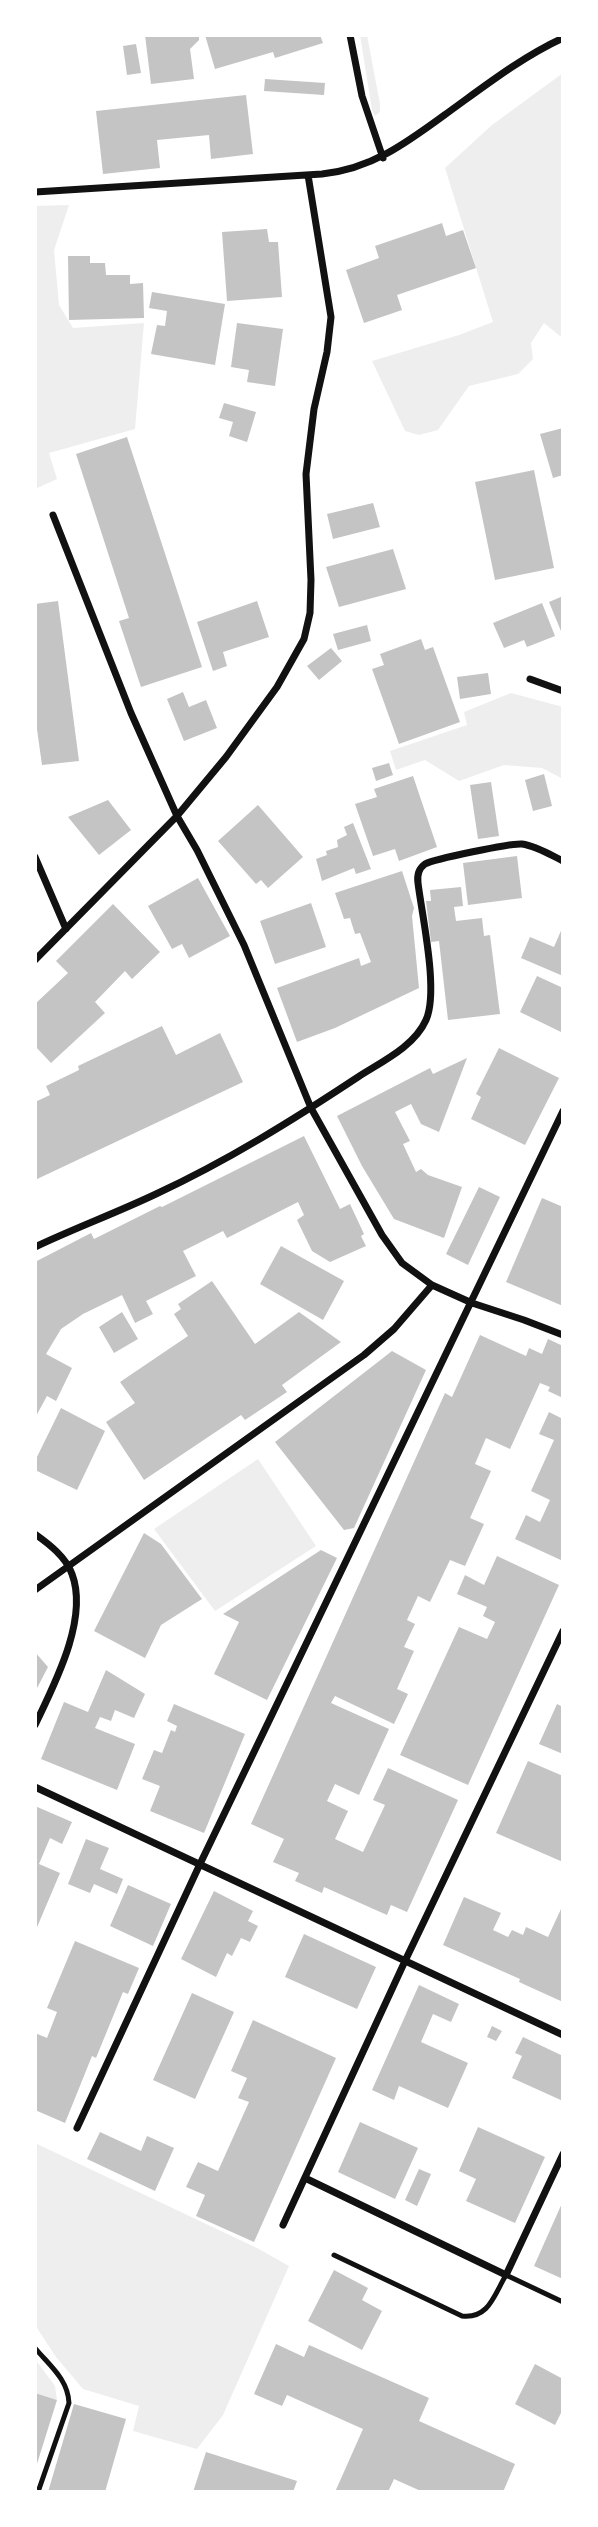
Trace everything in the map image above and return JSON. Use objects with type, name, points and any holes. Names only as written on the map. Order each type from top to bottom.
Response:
[{"type":"street","points":[[350,35],[362,96],[383,158]]},
{"type":"street","points":[[35,192],[337,173],[383,158],[499,76],[563,38]]},
{"type":"street","points":[[35,960],[177,816],[248,730],[287,671],[304,639],[308,626],[311,580],[306,474],[314,409],[327,352],[331,317],[309,175]]},
{"type":"street","points":[[53,515],[131,713],[177,816],[244,945],[311,1108],[360,1198],[395,1254],[412,1272],[432,1285],[472,1303],[563,1335]]},
{"type":"street","points":[[530,679],[563,691]]},
{"type":"street","points":[[35,1247],[175,1185],[264,1138],[403,1047],[426,1021],[430,999],[418,883],[419,869],[426,863],[516,844],[534,848],[563,861]]},
{"type":"street","points":[[35,857],[66,929]]},
{"type":"street","points":[[77,2128],[200,1864],[563,1111]]},
{"type":"street","points":[[35,1590],[365,1355],[394,1329],[432,1285]]},
{"type":"street","points":[[35,1534],[51,1546],[68,1566],[73,1576],[75,1593],[74,1626],[61,1668],[35,1725]]},
{"type":"street","points":[[284,2225],[405,1961],[563,1631]]},
{"type":"street","points":[[35,1787],[563,2035]]},
{"type":"street","points":[[305,2178],[506,2275],[563,2154]]},
{"type":"lane","points":[[334,2255],[467,2316],[484,2312],[506,2275],[563,2302]]},
{"type":"lane","points":[[35,2348],[65,2383],[69,2396],[69,2403],[38,2492]]},
{"type":"shaded area","points":[[360,35],[367,35],[380,104],[380,112],[375,116],[372,110]]},
{"type":"shaded area","points":[[563,73],[563,336],[544,323],[531,343],[533,359],[518,374],[469,386],[438,430],[419,435],[405,431],[372,361],[493,322],[445,168],[492,125]]},
{"type":"shaded area","points":[[69,205],[54,250],[59,305],[73,328],[144,323],[135,429],[49,453],[57,479],[35,489],[35,206]]},
{"type":"shaded area","points":[[511,693],[563,707],[563,779],[542,768],[504,765],[459,781],[425,760],[396,770],[390,751],[467,725],[464,712]]},
{"type":"shaded area","points":[[258,1459],[316,1546],[215,1611],[154,1529]]},
{"type":"shaded area","points":[[35,2143],[259,2249],[289,2266],[223,2415],[197,2449],[133,2431],[139,2406],[83,2389],[56,2357],[35,2325]]},
{"type":"shaded area","points":[[35,2359],[55,2386],[57,2400],[35,2393]]},
{"type":"building","points":[[145,35],[199,35],[199,40],[190,49],[194,79],[151,84]]},
{"type":"building","points":[[205,35],[320,35],[323,43],[275,58],[273,52],[215,69]]},
{"type":"building","points":[[136,44],[141,73],[127,75],[123,46]]},
{"type":"building","points":[[265,79],[325,83],[324,95],[264,91]]},
{"type":"building","points":[[246,95],[253,154],[211,159],[209,135],[157,140],[160,168],[103,174],[96,111]]},
{"type":"building","points":[[442,223],[446,236],[463,230],[476,268],[397,295],[402,310],[364,323],[346,270],[379,258],[375,246]]},
{"type":"building","points":[[267,229],[269,242],[278,242],[282,297],[227,301],[222,232]]},
{"type":"building","points":[[68,256],[90,256],[90,263],[105,263],[106,275],[130,275],[130,284],[143,283],[144,318],[69,320]]},
{"type":"building","points":[[152,292],[225,304],[215,365],[151,354],[157,325],[165,326],[167,311],[149,308]]},
{"type":"building","points":[[237,323],[283,329],[275,386],[247,382],[249,370],[231,367]]},
{"type":"building","points":[[224,403],[256,412],[247,442],[229,436],[233,422],[219,418]]},
{"type":"building","points":[[563,428],[563,475],[553,478],[540,434]]},
{"type":"building","points":[[127,437],[202,667],[141,687],[119,621],[129,618],[76,454]]},
{"type":"building","points":[[534,470],[554,568],[495,580],[475,482]]},
{"type":"building","points":[[373,503],[380,527],[333,539],[327,514]]},
{"type":"building","points":[[393,549],[406,589],[339,607],[326,567]]},
{"type":"building","points":[[563,596],[563,636],[549,602]]},
{"type":"building","points":[[58,601],[79,761],[42,765],[35,715],[35,604]]},
{"type":"building","points":[[257,601],[269,637],[223,652],[227,666],[213,671],[197,622]]},
{"type":"building","points":[[542,603],[555,636],[527,647],[524,640],[504,648],[493,623]]},
{"type":"building","points":[[367,625],[371,641],[338,650],[333,634]]},
{"type":"building","points":[[421,639],[425,650],[433,647],[460,722],[399,744],[372,669],[384,665],[380,654]]},
{"type":"building","points":[[331,648],[342,661],[319,680],[307,666]]},
{"type":"building","points":[[488,673],[491,694],[460,699],[457,677]]},
{"type":"building","points":[[183,692],[189,707],[206,700],[217,728],[184,741],[167,699]]},
{"type":"building","points":[[389,763],[393,775],[376,781],[372,768]]},
{"type":"building","points":[[544,774],[552,806],[533,811],[525,780]]},
{"type":"building","points":[[413,776],[437,847],[399,861],[395,849],[373,856],[355,804],[377,797],[374,789]]},
{"type":"building","points":[[491,782],[499,836],[478,839],[470,785]]},
{"type":"building","points":[[108,800],[131,830],[99,855],[68,817]]},
{"type":"building","points":[[258,805],[303,857],[268,888],[261,880],[256,884],[218,841]]},
{"type":"building","points":[[353,823],[371,869],[356,874],[354,868],[322,881],[316,859],[327,855],[326,851],[338,847],[337,840],[347,835],[344,827]]},
{"type":"building","points":[[517,856],[522,898],[468,905],[463,863]]},
{"type":"building","points":[[402,871],[414,908],[412,916],[419,988],[335,1028],[297,1042],[277,988],[359,958],[361,966],[371,962],[360,933],[355,934],[350,918],[344,919],[335,893]]},
{"type":"building","points":[[198,878],[230,936],[189,958],[182,944],[172,949],[148,906]]},
{"type":"building","points":[[461,887],[463,906],[454,907],[456,921],[482,918],[484,936],[490,935],[500,1014],[448,1020],[439,941],[431,942],[426,901],[431,901],[430,890]]},
{"type":"building","points":[[311,903],[326,947],[275,964],[260,921]]},
{"type":"building","points":[[113,904],[160,952],[132,979],[125,971],[95,1002],[105,1013],[51,1063],[35,1046],[35,1004],[68,973],[56,961]]},
{"type":"building","points":[[563,926],[563,976],[521,958],[530,937],[554,947]]},
{"type":"building","points":[[537,976],[563,988],[563,1033],[520,1012]]},
{"type":"building","points":[[162,1026],[176,1055],[220,1033],[243,1082],[35,1180],[35,1102],[50,1095],[46,1086],[79,1070],[78,1066]]},
{"type":"building","points":[[499,1048],[559,1078],[525,1145],[471,1119],[481,1097],[476,1094]]},
{"type":"building","points":[[467,1058],[439,1132],[421,1124],[411,1104],[395,1112],[410,1141],[403,1144],[416,1172],[421,1169],[428,1175],[462,1187],[444,1238],[394,1219],[362,1166],[337,1116],[430,1068],[433,1074]]},
{"type":"building","points":[[304,1136],[340,1209],[350,1204],[364,1234],[361,1236],[366,1246],[330,1262],[312,1251],[297,1220],[304,1215],[298,1202],[227,1238],[223,1231],[183,1251],[196,1276],[146,1301],[153,1314],[135,1323],[122,1295],[83,1314],[61,1329],[46,1354],[72,1368],[56,1401],[47,1396],[35,1418],[35,1262],[91,1233],[94,1239]]},
{"type":"building","points":[[479,1187],[500,1197],[468,1265],[446,1254]]},
{"type":"building","points":[[542,1198],[563,1207],[563,1306],[506,1282]]},
{"type":"building","points":[[281,1246],[344,1281],[323,1320],[260,1284]]},
{"type":"building","points":[[212,1281],[255,1344],[299,1312],[341,1342],[282,1385],[287,1392],[245,1420],[241,1415],[144,1480],[106,1422],[135,1403],[120,1382],[188,1336],[174,1314],[181,1309],[178,1304]]},
{"type":"building","points":[[122,1312],[138,1339],[114,1353],[99,1327]]},
{"type":"building","points":[[480,1335],[526,1356],[529,1348],[542,1354],[548,1339],[563,1346],[563,1398],[548,1391],[550,1387],[540,1383],[510,1449],[486,1438],[475,1464],[491,1471],[470,1518],[484,1524],[465,1566],[450,1560],[430,1602],[418,1596],[407,1620],[415,1624],[404,1647],[414,1651],[397,1689],[408,1694],[394,1724],[335,1696],[331,1703],[389,1729],[359,1795],[335,1784],[327,1801],[348,1811],[335,1839],[363,1852],[385,1805],[373,1800],[388,1768],[458,1800],[407,1912],[391,1905],[387,1915],[324,1887],[322,1893],[295,1881],[299,1873],[273,1862],[284,1839],[251,1824],[445,1393],[452,1397]]},
{"type":"building","points":[[392,1351],[426,1370],[354,1528],[344,1530],[275,1442]]},
{"type":"building","points":[[61,1408],[105,1431],[77,1490],[35,1470],[35,1461]]},
{"type":"building","points":[[549,1412],[563,1419],[563,1561],[515,1539],[526,1515],[540,1522],[550,1500],[531,1491],[554,1440],[539,1434]]},
{"type":"building","points":[[144,1533],[161,1544],[202,1599],[161,1625],[145,1658],[94,1631]]},
{"type":"building","points":[[321,1550],[337,1558],[267,1700],[214,1674],[239,1622],[223,1614]]},
{"type":"building","points":[[497,1556],[559,1585],[468,1785],[400,1755],[459,1627],[487,1639],[495,1622],[483,1616],[487,1607],[457,1594],[465,1575],[484,1585]]},
{"type":"building","points":[[35,1652],[48,1667],[35,1692]]},
{"type":"building","points":[[106,1670],[145,1694],[134,1718],[115,1710],[111,1721],[100,1717],[95,1728],[135,1744],[117,1790],[41,1759],[64,1702],[88,1712]]},
{"type":"building","points":[[174,1704],[245,1734],[204,1833],[150,1811],[160,1786],[142,1779],[154,1750],[162,1753],[171,1730],[175,1732],[177,1726],[167,1721]]},
{"type":"building","points":[[557,1704],[563,1707],[563,1754],[539,1744]]},
{"type":"building","points":[[528,1761],[563,1776],[563,1862],[496,1833]]},
{"type":"building","points":[[35,1806],[72,1822],[62,1844],[50,1838],[39,1864],[60,1873],[35,1932]]},
{"type":"building","points":[[86,1839],[109,1848],[100,1869],[123,1879],[117,1894],[94,1884],[90,1893],[68,1884]]},
{"type":"building","points":[[128,1885],[171,1904],[153,1946],[110,1926]]},
{"type":"building","points":[[214,1891],[253,1911],[248,1921],[258,1926],[250,1942],[241,1938],[232,1956],[227,1953],[216,1977],[181,1959]]},
{"type":"building","points":[[464,1897],[501,1913],[493,1930],[508,1937],[512,1930],[523,1935],[526,1927],[548,1937],[561,1909],[563,1910],[563,2002],[519,1982],[520,1979],[443,1945]]},
{"type":"building","points":[[304,1934],[376,1967],[357,2009],[285,1977]]},
{"type":"building","points":[[75,1941],[139,1968],[128,1994],[123,1992],[96,2058],[92,2056],[65,2123],[35,2110],[35,2033],[47,2038],[57,2012],[47,2008]]},
{"type":"building","points":[[419,1985],[459,2004],[451,2022],[433,2014],[421,2042],[468,2063],[448,2108],[399,2086],[394,2100],[372,2090]]},
{"type":"building","points":[[192,1993],[234,2012],[195,2099],[153,2080]]},
{"type":"building","points":[[253,2020],[336,2058],[254,2242],[196,2216],[205,2195],[186,2187],[198,2162],[218,2171],[249,2102],[238,2098],[247,2078],[231,2071]]},
{"type":"building","points":[[492,2026],[502,2031],[496,2041],[487,2037]]},
{"type":"building","points":[[523,2037],[563,2056],[563,2101],[512,2078],[522,2056],[515,2053]]},
{"type":"building","points":[[360,2122],[418,2148],[395,2199],[338,2172]]},
{"type":"building","points":[[478,2127],[545,2157],[515,2223],[466,2201],[476,2179],[459,2171]]},
{"type":"building","points":[[100,2132],[141,2151],[147,2136],[174,2148],[155,2191],[87,2159]]},
{"type":"building","points":[[419,2169],[431,2174],[417,2206],[405,2200]]},
{"type":"building","points":[[563,2201],[563,2279],[534,2266]]},
{"type":"building","points":[[334,2270],[368,2288],[362,2300],[382,2311],[362,2350],[308,2321]]},
{"type":"building","points":[[276,2344],[304,2357],[309,2345],[429,2398],[419,2421],[515,2464],[503,2492],[423,2492],[394,2479],[388,2492],[335,2492],[363,2429],[287,2395],[282,2406],[254,2394]]},
{"type":"building","points":[[535,2364],[563,2379],[563,2409],[555,2425],[515,2404]]},
{"type":"building","points":[[35,2393],[57,2400],[36,2467],[35,2467]]},
{"type":"building","points":[[74,2404],[126,2419],[105,2492],[48,2492]]},
{"type":"building","points":[[206,2452],[297,2481],[293,2492],[193,2492]]}]
